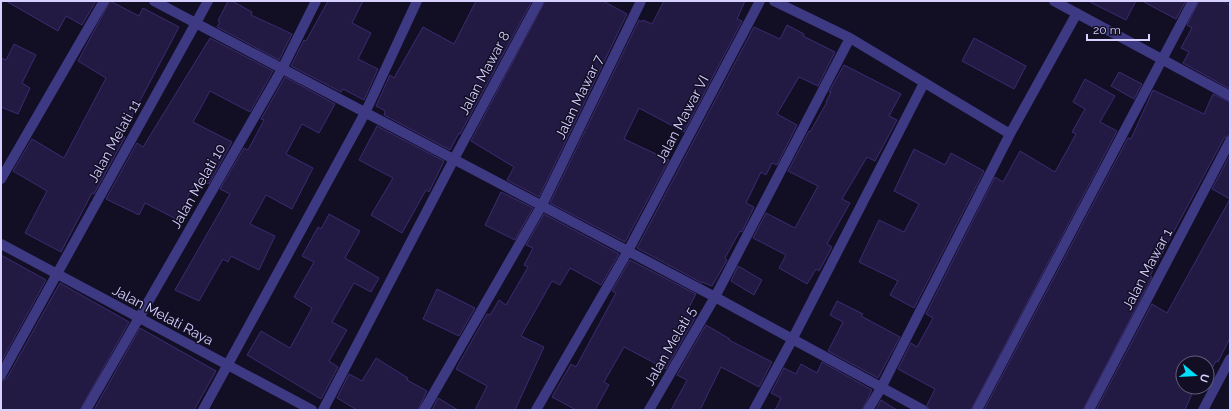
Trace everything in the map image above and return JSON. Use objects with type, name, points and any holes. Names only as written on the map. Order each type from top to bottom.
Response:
[{"type":"street","points":[[1,179],[104,1]]},
{"type":"street","points":[[154,1],[715,296],[792,340],[923,410]]},
{"type":"street","points":[[196,23],[208,1]]},
{"type":"street","name":"Jalan Melati 10","points":[[86,410],[282,69],[316,1]]},
{"type":"street","points":[[203,410],[365,113],[417,1]]},
{"type":"street","name":"Jalan Mawar 8","points":[[323,410],[454,159],[540,1]]},
{"type":"street","name":"Jalan Mawar 7","points":[[424,410],[542,205],[641,1]]},
{"type":"street","name":"Jalan Mawar VI","points":[[536,410],[628,251],[760,1]]},
{"type":"street","points":[[774,1],[850,38],[1010,134]]},
{"type":"street","points":[[1054,1],[1230,96]]},
{"type":"street","points":[[977,410],[1193,1]]},
{"type":"street","points":[[868,410],[881,388],[1010,134],[1077,13]]},
{"type":"street","name":"Jalan Melati 11","points":[[1,375],[196,23]]},
{"type":"street","name":"Jalan Melati 5","points":[[649,410],[715,296],[850,38]]},
{"type":"street","points":[[754,410],[792,340],[924,82]]},
{"type":"street","name":"Jalan Mawar 1","points":[[1089,410],[1230,141]]},
{"type":"street","name":"Jalan Melati Raya","points":[[1,244],[312,410]]},
{"type":"street","points":[[1203,410],[1230,359]]},
{"type":"building","points":[[6,1],[96,1],[82,25],[66,16],[58,31]]},
{"type":"building","points":[[110,1],[139,16],[143,8],[179,27],[122,135],[125,137],[94,194],[92,193],[61,252],[25,233],[47,191],[13,171],[32,139],[64,158],[106,78],[78,61]]},
{"type":"building","points":[[228,1],[232,1],[252,12],[251,15],[292,34],[279,60],[217,27],[220,22],[218,21]]},
{"type":"building","points":[[328,1],[363,1],[352,23],[371,33],[358,59],[378,69],[364,100],[343,89],[341,92],[291,66],[304,40],[306,41]]},
{"type":"building","points":[[476,1],[532,1],[450,150],[384,115],[384,110],[376,106],[390,75],[394,78],[423,27],[454,44]]},
{"type":"building","points":[[545,1],[603,1],[627,14],[539,197],[507,180],[514,167],[471,141]]},
{"type":"building","points":[[664,1],[745,1],[737,19],[742,21],[684,132],[639,108],[624,139],[669,160],[625,242],[550,203],[639,20],[652,24]]},
{"type":"building","points":[[1088,1],[1136,1],[1126,20]]},
{"type":"building","points":[[1142,1],[1186,1],[1176,19]]},
{"type":"building","points":[[1199,1],[1223,1],[1230,5],[1230,89],[1183,63],[1189,52],[1181,48],[1192,28],[1187,25]]},
{"type":"building","points":[[787,25],[804,34],[803,36],[835,52],[818,86],[799,77],[777,114],[797,125],[777,165],[772,163],[766,175],[761,172],[746,203],[754,207],[742,232],[740,231],[725,258],[727,260],[712,286],[702,283],[637,248],[754,27],[780,39]]},
{"type":"building","points":[[210,38],[273,71],[250,112],[210,91],[193,122],[232,142],[209,184],[197,179],[176,219],[145,203],[139,215],[106,199],[137,143],[143,147]]},
{"type":"building","points":[[974,38],[1026,66],[1014,89],[962,61]]},
{"type":"building","points":[[14,44],[36,55],[22,83],[30,88],[18,114],[1,107],[1,58],[6,60]]},
{"type":"building","points":[[844,65],[901,94],[889,116],[897,120],[875,161],[867,157],[842,199],[850,203],[827,244],[832,247],[819,271],[816,269],[807,284],[779,268],[786,255],[753,238],[766,213],[795,228],[818,186],[788,171],[809,131],[810,132],[827,102],[831,92],[829,92]]},
{"type":"building","points":[[1119,72],[1142,84],[1134,99],[1111,86]]},
{"type":"building","points":[[285,77],[335,104],[319,133],[302,124],[286,154],[313,168],[292,209],[266,195],[250,224],[275,236],[259,270],[231,256],[228,262],[223,259],[199,301],[175,290],[230,194],[220,189],[244,148],[248,150],[264,120],[261,119]]},
{"type":"building","points":[[1085,79],[1115,96],[1100,122],[1117,131],[971,410],[929,410],[927,405],[935,389],[898,369],[911,343],[917,347],[933,318],[926,314],[995,177],[1003,182],[1020,151],[1055,172],[1076,134],[1072,132],[1085,109],[1073,102]]},
{"type":"building","points":[[1153,90],[1204,114],[1213,94],[1230,102],[1230,135],[1224,138],[1150,276],[1152,277],[1083,410],[984,410],[1128,138],[1131,139]]},
{"type":"building","points":[[377,126],[444,161],[429,192],[426,190],[402,233],[371,215],[393,178],[359,160]]},
{"type":"building","points":[[914,149],[945,165],[951,153],[984,171],[914,308],[890,295],[898,281],[859,262],[879,220],[904,232],[919,204],[894,191]]},
{"type":"building","points":[[1230,155],[1230,199],[1212,189]]},
{"type":"building","points":[[501,192],[533,208],[515,240],[485,225]]},
{"type":"building","points":[[1230,199],[1230,338],[1218,362],[1216,361],[1215,363],[1215,355],[1175,355],[1175,395],[1192,395],[1185,410],[1096,410],[1152,304],[1167,313]]},
{"type":"building","points":[[329,214],[360,231],[345,258],[379,278],[371,292],[354,283],[332,322],[347,330],[329,361],[338,367],[321,399],[247,355],[261,331],[290,348],[312,308],[294,297],[314,262],[302,256],[318,227],[321,229]]},
{"type":"building","points":[[544,214],[619,254],[601,285],[570,268],[560,285],[552,281],[521,336],[544,347],[515,410],[475,410],[487,386],[456,369],[487,314],[490,315],[499,300],[506,305],[528,267],[524,265],[533,248],[526,245]]},
{"type":"building","points":[[1,255],[46,280],[1,362]]},
{"type":"building","points":[[630,260],[696,294],[686,313],[695,318],[666,369],[624,347],[604,382],[609,385],[595,410],[576,410],[552,397],[571,364],[576,367],[616,293],[612,291]]},
{"type":"building","points":[[738,266],[762,280],[754,295],[731,281]]},
{"type":"building","points":[[60,283],[129,322],[80,410],[1,410],[1,381],[7,378]]},
{"type":"building","points":[[437,289],[475,308],[459,336],[423,319]]},
{"type":"building","points":[[837,301],[863,314],[861,316],[900,337],[878,378],[828,351],[843,322],[830,315]]},
{"type":"building","points":[[706,325],[730,339],[729,340],[772,362],[759,387],[721,367],[700,410],[671,410],[687,380],[677,375]]},
{"type":"building","points":[[140,328],[216,371],[194,410],[94,410]]},
{"type":"building","points":[[376,358],[408,378],[407,380],[427,391],[418,410],[357,410],[337,398],[349,374],[362,381]]},
{"type":"building","points":[[822,362],[872,390],[862,410],[775,410],[781,398],[771,393],[784,368],[796,374],[801,364],[817,373]]},
{"type":"building","points":[[438,398],[458,410],[432,410]]},
{"type":"building","points":[[881,400],[897,410],[876,410]]}]
